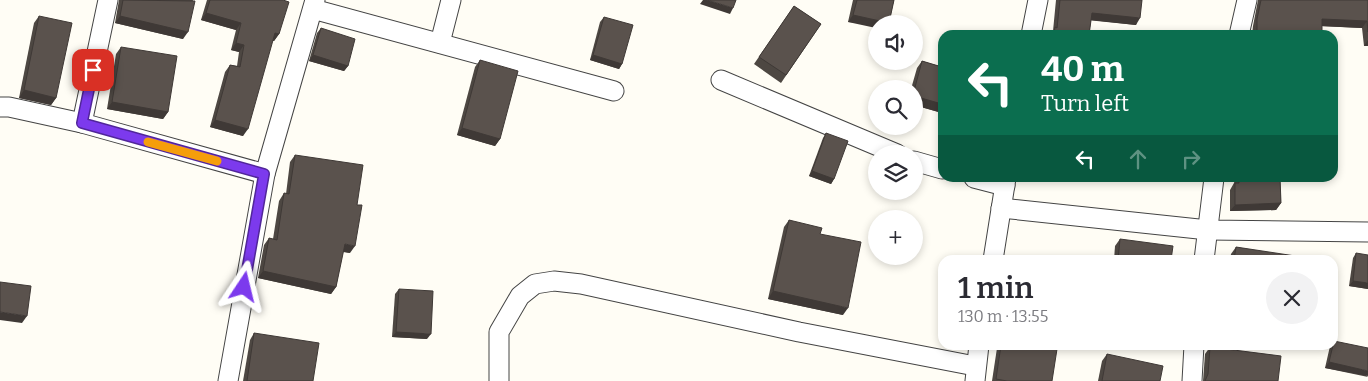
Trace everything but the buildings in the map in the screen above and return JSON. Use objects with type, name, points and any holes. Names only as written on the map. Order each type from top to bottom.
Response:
[{"type":"street","points":[[82,123],[108,0]]},
{"type":"street","points":[[440,43],[450,0]]},
{"type":"street","points":[[1033,30],[1038,0]]},
{"type":"street","points":[[1240,30],[1247,0]]},
{"type":"street","points":[[228,381],[264,174],[314,4],[440,43],[614,91]]},
{"type":"street","points":[[722,80],[876,145]]},
{"type":"street","points":[[0,107],[9,107],[82,123],[264,174]]},
{"type":"street","points":[[923,164],[938,168]]},
{"type":"street","points":[[994,255],[1005,182]]},
{"type":"street","points":[[1205,255],[1214,182]]},
{"type":"street","points":[[1001,208],[1208,230],[1368,232]]},
{"type":"street","points":[[499,381],[499,332],[520,296],[534,284],[554,281],[590,286],[975,373],[978,350]]},
{"type":"street","points":[[1192,381],[1194,350]]},
{"type":"slow traffic","points":[[148,142],[217,161]]},
{"type":"route","points":[[93,70],[82,123],[264,174],[244,287]]}]
